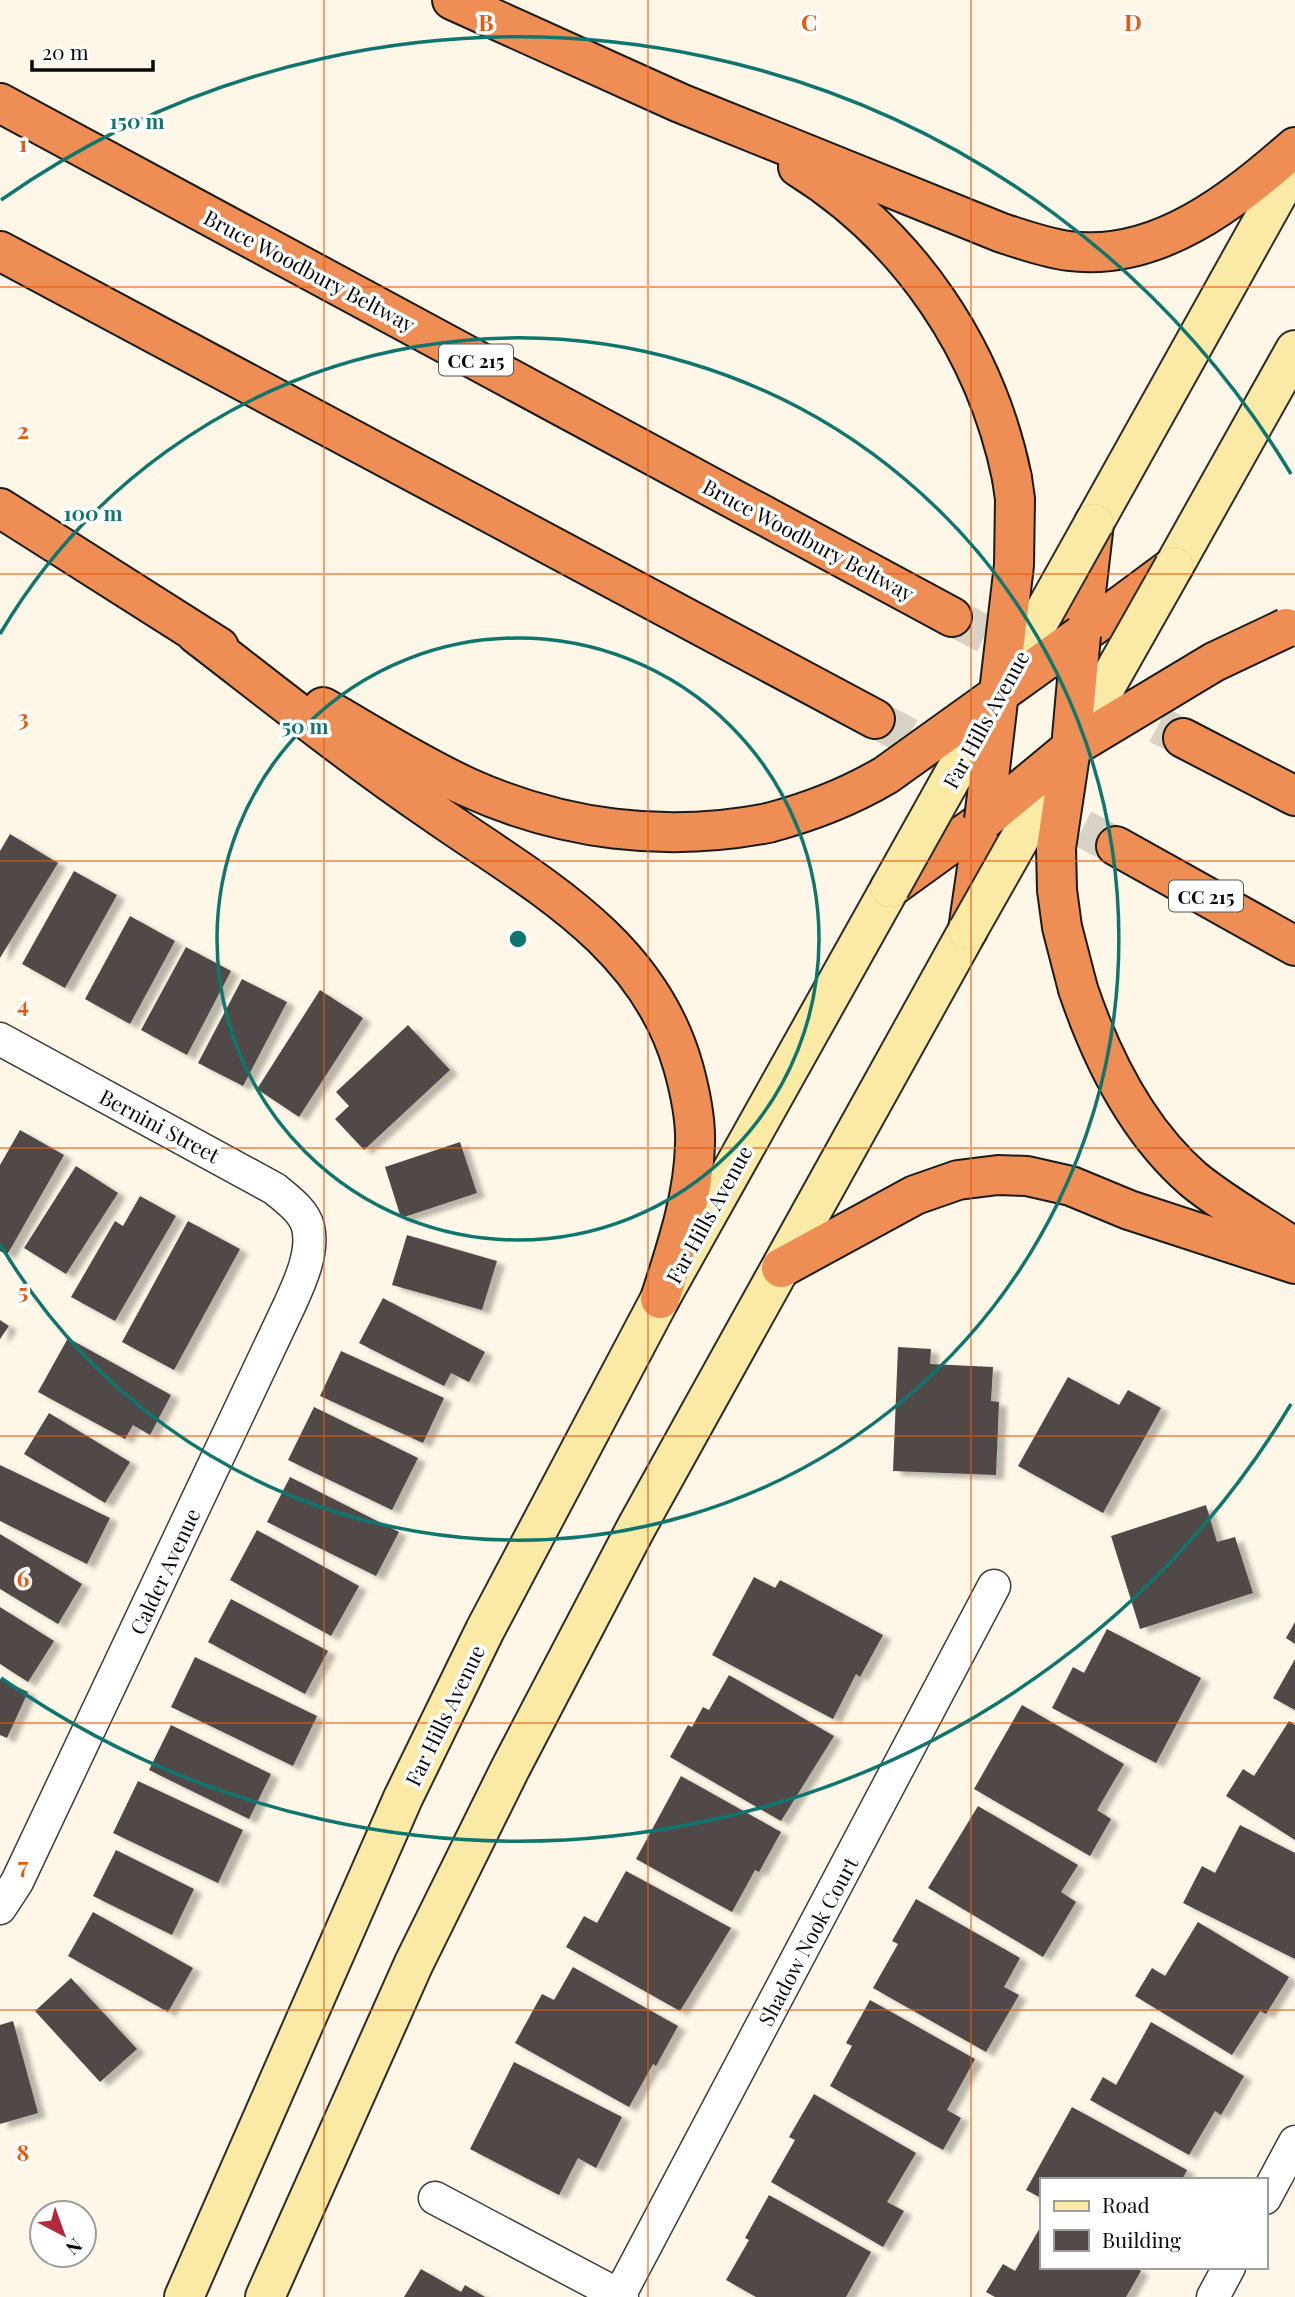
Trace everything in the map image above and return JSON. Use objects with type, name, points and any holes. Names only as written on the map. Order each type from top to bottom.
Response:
[{"type":"highway","points":[[452,0],[680,103],[1002,233],[1055,249],[1112,250],[1164,238],[1225,202],[1295,147]]},
{"type":"highway","name":"Bruce Woodbury Beltway","points":[[0,103],[952,617]]},
{"type":"highway","points":[[680,103],[765,148],[811,176],[855,208],[918,275],[954,326],[984,384],[1002,436],[1012,478],[1014,565],[984,820],[968,930]]},
{"type":"highway","points":[[0,251],[875,719]]},
{"type":"highway","points":[[0,508],[196,634],[457,782],[516,807],[591,827],[641,832],[693,832],[768,823],[820,808],[864,788],[906,762],[1174,566]]},
{"type":"highway","points":[[1094,523],[1071,748],[1058,828],[1056,870],[1062,928],[1078,989],[1112,1073],[1135,1110],[1164,1147],[1194,1179],[1295,1248]]},
{"type":"highway","points":[[890,888],[984,820],[1071,748],[1213,662],[1290,627]]},
{"type":"highway","points":[[196,634],[379,776],[569,906],[605,937],[646,986],[665,1017],[679,1053],[691,1093],[695,1126],[694,1162],[687,1203],[660,1299]]},
{"type":"highway","points":[[1183,738],[1295,796]]},
{"type":"highway","name":"CC 215","points":[[1116,846],[1295,946]]},
{"type":"highway","points":[[781,1268],[915,1195],[958,1180],[998,1175],[1027,1176],[1071,1186],[1129,1210],[1295,1264]]},
{"type":"main road","name":"Far Hills Avenue","points":[[184,2297],[427,1748],[527,1548],[660,1299],[1295,163]]},
{"type":"main road","points":[[265,2297],[414,1963],[510,1769],[636,1528],[968,930],[1295,350]]},
{"type":"street","name":"Bernini Street","points":[[0,1039],[259,1179],[289,1201],[307,1226]]},
{"type":"street","name":"Calder Avenue","points":[[0,1908],[17,1882],[290,1304],[305,1261],[307,1226]]},
{"type":"street","name":"Shadow Nook Court","points":[[620,2296],[994,1586]]},
{"type":"street","points":[[1267,2195],[1295,2142]]},
{"type":"street","points":[[435,2198],[620,2296]]},
{"type":"street","points":[[1213,2297],[1228,2269]]},
{"type":"building","points":[[10,834],[58,863],[0,958],[0,851]]},
{"type":"building","points":[[74,871],[117,895],[65,988],[22,964]]},
{"type":"building","points":[[130,916],[175,941],[130,1024],[85,999]]},
{"type":"building","points":[[186,947],[231,971],[187,1055],[141,1030]]},
{"type":"building","points":[[242,979],[287,1002],[243,1086],[198,1063]]},
{"type":"building","points":[[320,990],[363,1018],[299,1117],[257,1089]]},
{"type":"building","points":[[408,1025],[450,1070],[364,1150],[335,1119],[349,1106],[336,1092]]},
{"type":"building","points":[[20,1130],[64,1155],[7,1255],[0,1251],[0,1165]]},
{"type":"building","points":[[460,1142],[477,1193],[401,1218],[385,1167]]},
{"type":"building","points":[[76,1166],[118,1193],[66,1274],[24,1248]]},
{"type":"building","points":[[140,1196],[176,1216],[115,1321],[71,1297],[115,1221],[123,1226]]},
{"type":"building","points":[[188,1221],[240,1249],[174,1370],[122,1342]]},
{"type":"building","points":[[407,1235],[497,1261],[482,1310],[392,1285]]},
{"type":"building","points":[[383,1298],[485,1352],[469,1382],[451,1373],[444,1386],[359,1343]]},
{"type":"building","points":[[0,1320],[9,1326],[0,1339]]},
{"type":"building","points":[[68,1338],[171,1395],[150,1435],[133,1425],[125,1439],[38,1392]]},
{"type":"building","points":[[898,1347],[931,1349],[930,1364],[993,1367],[991,1401],[999,1402],[996,1475],[893,1471]]},
{"type":"building","points":[[341,1351],[444,1398],[423,1443],[320,1396]]},
{"type":"building","points":[[1068,1377],[1119,1405],[1128,1390],[1161,1408],[1103,1513],[1018,1466]]},
{"type":"building","points":[[314,1407],[418,1458],[392,1510],[288,1460]]},
{"type":"building","points":[[49,1413],[130,1462],[105,1503],[24,1454]]},
{"type":"building","points":[[0,1465],[110,1518],[87,1564],[0,1521]]},
{"type":"building","points":[[290,1477],[399,1532],[376,1576],[267,1522]]},
{"type":"building","points":[[1206,1505],[1217,1542],[1235,1537],[1253,1593],[1140,1629],[1111,1536]]},
{"type":"building","points":[[257,1530],[359,1586],[331,1636],[230,1580]]},
{"type":"building","points":[[0,1534],[82,1584],[58,1624],[0,1589]]},
{"type":"building","points":[[754,1577],[775,1588],[780,1580],[883,1635],[860,1677],[856,1674],[833,1719],[712,1655]]},
{"type":"building","points":[[231,1599],[328,1651],[305,1694],[208,1642]]},
{"type":"building","points":[[0,1607],[54,1641],[28,1682],[0,1664]]},
{"type":"building","points":[[1295,1622],[1295,1644],[1286,1638]]},
{"type":"building","points":[[1107,1629],[1201,1678],[1156,1763],[1052,1708],[1073,1667],[1084,1673]]},
{"type":"building","points":[[195,1657],[317,1716],[293,1766],[171,1707]]},
{"type":"building","points":[[1295,1659],[1295,1710],[1273,1698]]},
{"type":"building","points":[[729,1675],[834,1736],[781,1821],[670,1757],[688,1725],[692,1727],[703,1707],[709,1710]]},
{"type":"building","points":[[0,1679],[28,1692],[7,1738],[0,1735]]},
{"type":"building","points":[[1022,1705],[1124,1764],[1097,1810],[1111,1819],[1090,1856],[974,1789]]},
{"type":"building","points":[[1289,1721],[1295,1725],[1295,1840],[1226,1796],[1243,1769],[1254,1776]]},
{"type":"building","points":[[171,1725],[271,1774],[249,1819],[149,1770]]},
{"type":"building","points":[[681,1776],[781,1832],[759,1872],[755,1870],[732,1912],[636,1859]]},
{"type":"building","points":[[138,1781],[243,1830],[218,1883],[113,1833]]},
{"type":"building","points":[[978,1806],[1078,1865],[1061,1892],[1076,1902],[1043,1957],[928,1888]]},
{"type":"building","points":[[1240,1825],[1295,1853],[1295,1959],[1183,1903],[1202,1866],[1215,1873]]},
{"type":"building","points":[[116,1850],[194,1889],[172,1935],[93,1896]]},
{"type":"building","points":[[626,1871],[731,1928],[680,2011],[566,1947],[584,1916],[597,1923]]},
{"type":"building","points":[[916,1899],[1020,1958],[1004,1987],[1019,1995],[986,2052],[873,1988],[898,1944],[892,1941]]},
{"type":"building","points":[[93,1912],[193,1968],[168,2012],[68,1956]]},
{"type":"building","points":[[1198,1922],[1289,1977],[1266,2014],[1260,2011],[1232,2055],[1135,1996],[1152,1968],[1165,1976]]},
{"type":"building","points":[[573,1967],[678,2026],[629,2107],[515,2043],[542,1994],[554,2000]]},
{"type":"building","points":[[71,1978],[137,2049],[100,2082],[35,2011]]},
{"type":"building","points":[[870,2000],[975,2059],[947,2110],[961,2118],[943,2150],[830,2086],[852,2046],[846,2043]]},
{"type":"building","points":[[13,2021],[38,2113],[0,2124],[0,2025]]},
{"type":"building","points":[[1151,2022],[1244,2076],[1221,2115],[1215,2111],[1189,2155],[1090,2100],[1103,2077],[1116,2085]]},
{"type":"building","points":[[514,2062],[622,2117],[596,2168],[578,2158],[559,2195],[470,2149]]},
{"type":"building","points":[[814,2094],[916,2153],[887,2202],[904,2211],[883,2247],[771,2182],[795,2140],[789,2137]]},
{"type":"building","points":[[1072,2107],[1187,2170],[1183,2178],[1040,2178],[1040,2197],[1026,2190]]},
{"type":"building","points":[[769,2195],[871,2252],[846,2297],[756,2297],[726,2280],[749,2240],[745,2238]]},
{"type":"building","points":[[1040,2228],[1040,2269],[1141,2271],[1126,2297],[995,2297],[986,2292],[1003,2264],[1015,2271]]},
{"type":"building","points":[[421,2269],[461,2292],[465,2285],[485,2297],[404,2297]]},
{"type":"tunnel","points":[[952,617],[1033,659]]},
{"type":"tunnel","points":[[1108,698],[1183,738]]},
{"type":"tunnel","points":[[875,719],[954,761]]},
{"type":"tunnel","points":[[1032,802],[1116,846]]}]
